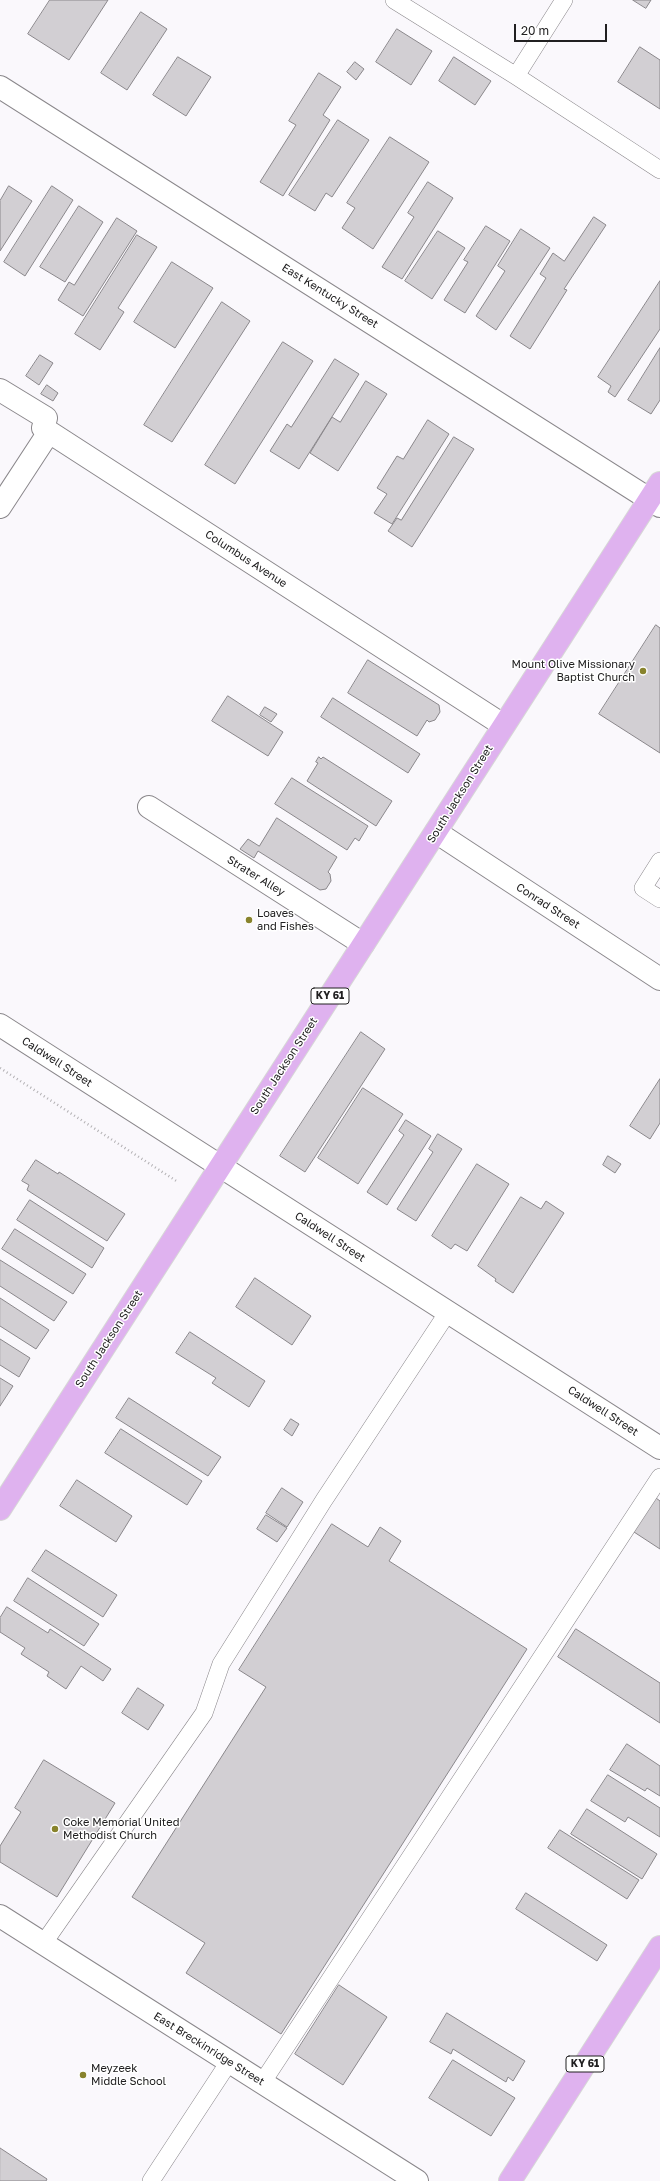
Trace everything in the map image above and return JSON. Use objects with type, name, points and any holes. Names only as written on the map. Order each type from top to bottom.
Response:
[{"type":"main road","name":"South Jackson Street","points":[[0,1509],[436,832],[503,725],[657,496]]},
{"type":"main road","name":"KY 61","points":[[510,2181],[660,1947]]},
{"type":"street","name":"East Kentucky Street","points":[[0,87],[657,496]]},
{"type":"street","points":[[0,390],[46,418],[43,428],[49,432],[0,507]]},
{"type":"street","name":"Columbus Avenue","points":[[49,432],[503,725]]},
{"type":"street","name":"Strater Alley","points":[[149,808],[363,944]]},
{"type":"street","name":"Conrad Street","points":[[436,832],[660,979]]},
{"type":"street","name":"Caldwell Street","points":[[0,1025],[659,1446]]},
{"type":"street","name":"East Breckinridge Street","points":[[0,1916],[417,2181]]},
{"type":"lane","points":[[394,0],[516,76],[660,170]]},
{"type":"lane","points":[[516,76],[564,0]]},
{"type":"lane","points":[[660,861],[643,888],[660,900]]},
{"type":"lane","points":[[43,1944],[204,1713],[221,1664],[324,1500],[448,1312]]},
{"type":"lane","points":[[262,2083],[660,1477]]},
{"type":"lane","points":[[151,2181],[229,2062]]},
{"type":"path","points":[[0,1068],[179,1183]]},
{"type":"building","points":[[50,0],[108,0],[69,60],[28,34]]},
{"type":"building","points":[[633,0],[651,0],[646,8]]},
{"type":"building","points":[[141,12],[167,29],[127,90],[101,73]]},
{"type":"building","points":[[397,29],[432,51],[411,85],[376,62]]},
{"type":"building","points":[[640,47],[660,60],[660,109],[618,82]]},
{"type":"building","points":[[178,57],[211,77],[186,116],[153,95]]},
{"type":"building","points":[[454,57],[491,81],[475,105],[439,81]]},
{"type":"building","points":[[355,62],[364,69],[356,80],[347,72]]},
{"type":"building","points":[[319,73],[341,87],[323,115],[330,120],[283,196],[260,182],[296,125],[289,121]]},
{"type":"building","points":[[338,120],[369,140],[332,197],[326,193],[315,211],[289,195]]},
{"type":"building","points":[[390,137],[429,162],[373,249],[342,228],[355,208],[347,203]]},
{"type":"building","points":[[428,182],[453,198],[402,279],[382,267],[414,217],[408,213]]},
{"type":"building","points":[[9,186],[32,201],[0,251],[0,201]]},
{"type":"building","points":[[52,186],[73,200],[25,276],[4,262]]},
{"type":"building","points":[[79,206],[103,222],[65,282],[40,267]]},
{"type":"building","points":[[594,217],[606,225],[564,289],[567,290],[530,349],[510,336],[546,278],[540,274],[553,253],[564,261]]},
{"type":"building","points":[[117,218],[137,231],[83,316],[58,300],[69,282],[74,285]]},
{"type":"building","points":[[486,226],[510,241],[465,313],[444,300],[468,262],[464,260]]},
{"type":"building","points":[[521,229],[550,248],[496,330],[476,316],[505,271],[498,266]]},
{"type":"building","points":[[438,231],[465,248],[432,299],[405,281]]},
{"type":"building","points":[[137,235],[157,247],[118,308],[124,312],[100,350],[75,334]]},
{"type":"building","points":[[172,262],[213,288],[175,348],[134,322]]},
{"type":"building","points":[[660,281],[660,329],[615,397],[608,392],[611,386],[598,377]]},
{"type":"building","points":[[222,302],[250,321],[172,442],[144,425]]},
{"type":"building","points":[[283,342],[313,361],[235,484],[205,465]]},
{"type":"building","points":[[660,348],[660,400],[651,414],[628,400]]},
{"type":"building","points":[[40,355],[53,363],[39,385],[26,376]]},
{"type":"building","points":[[335,359],[359,374],[299,469],[270,451],[287,424],[291,427]]},
{"type":"building","points":[[366,381],[387,394],[338,471],[310,453],[332,417],[340,422]]},
{"type":"building","points":[[47,385],[58,393],[53,401],[41,394]]},
{"type":"building","points":[[428,420],[449,434],[392,524],[374,513],[387,494],[377,488],[397,456],[403,459]]},
{"type":"building","points":[[454,437],[474,449],[412,547],[388,531],[397,518],[401,520]]},
{"type":"building","name":"Mount Olive Missionary Baptist Church","points":[[656,625],[660,628],[660,753],[599,714]]},
{"type":"building","points":[[368,660],[439,705],[440,712],[435,720],[429,722],[427,720],[417,736],[348,693]]},
{"type":"building","points":[[228,696],[283,732],[268,756],[212,721]]},
{"type":"building","points":[[333,698],[420,754],[408,773],[321,717]]},
{"type":"building","points":[[265,707],[277,714],[271,722],[260,715]]},
{"type":"building","points":[[319,757],[321,759],[323,757],[392,801],[376,826],[307,781],[318,763],[316,762]]},
{"type":"building","points":[[292,778],[368,826],[359,841],[355,838],[347,850],[275,804]]},
{"type":"building","points":[[277,818],[337,857],[328,872],[330,874],[331,881],[326,889],[320,890],[258,851],[254,858],[240,849],[248,839],[259,846]]},
{"type":"building","points":[[361,1032],[385,1049],[305,1172],[280,1156]]},
{"type":"building","points":[[660,1079],[660,1123],[650,1139],[630,1126]]},
{"type":"building","points":[[363,1088],[403,1114],[358,1184],[318,1158]]},
{"type":"building","points":[[406,1120],[431,1136],[387,1205],[367,1192],[404,1135],[399,1131]]},
{"type":"building","points":[[438,1134],[462,1149],[416,1221],[397,1209],[433,1152],[429,1149]]},
{"type":"building","points":[[608,1156],[621,1164],[615,1173],[603,1165]]},
{"type":"building","points":[[36,1160],[58,1174],[59,1172],[125,1214],[107,1241],[27,1190],[29,1185],[22,1181]]},
{"type":"building","points":[[477,1164],[509,1184],[467,1251],[455,1244],[451,1249],[432,1236]]},
{"type":"building","points":[[521,1197],[541,1209],[546,1201],[564,1213],[513,1293],[495,1281],[496,1279],[478,1266]]},
{"type":"building","points":[[30,1200],[104,1248],[92,1268],[17,1220]]},
{"type":"building","points":[[15,1229],[86,1274],[73,1294],[2,1249]]},
{"type":"building","points":[[0,1260],[67,1302],[54,1321],[0,1286]]},
{"type":"building","points":[[255,1278],[311,1316],[292,1345],[236,1307]]},
{"type":"building","points":[[0,1298],[49,1330],[36,1349],[0,1326]]},
{"type":"building","points":[[190,1332],[265,1381],[249,1407],[212,1383],[216,1378],[176,1353]]},
{"type":"building","points":[[0,1339],[30,1358],[19,1377],[0,1365]]},
{"type":"building","points":[[0,1378],[13,1386],[0,1406]]},
{"type":"building","points":[[129,1398],[221,1457],[208,1476],[116,1418]]},
{"type":"building","points":[[291,1419],[299,1424],[292,1436],[284,1430]]},
{"type":"building","points":[[121,1429],[202,1481],[187,1505],[105,1453]]},
{"type":"building","points":[[77,1480],[132,1516],[116,1542],[60,1506]]},
{"type":"building","points":[[282,1488],[303,1502],[287,1527],[266,1513]]},
{"type":"building","points":[[656,1498],[660,1501],[660,1549],[634,1532]]},
{"type":"building","points":[[266,1515],[287,1528],[277,1542],[257,1529]]},
{"type":"building","points":[[332,1524],[368,1547],[380,1527],[401,1541],[389,1561],[527,1649],[281,2034],[186,1973],[205,1943],[132,1897],[266,1687],[239,1670]]},
{"type":"building","points":[[46,1550],[117,1595],[103,1617],[32,1571]]},
{"type":"building","points":[[28,1578],[99,1624],[84,1646],[14,1601]]},
{"type":"building","points":[[7,1607],[48,1633],[50,1629],[111,1669],[103,1681],[81,1666],[66,1689],[47,1676],[49,1672],[21,1654],[25,1648],[0,1632],[0,1618]]},
{"type":"building","points":[[576,1629],[660,1683],[660,1723],[558,1657]]},
{"type":"building","points":[[138,1688],[164,1705],[148,1730],[122,1713]]},
{"type":"building","points":[[627,1744],[660,1766],[660,1796],[647,1788],[645,1791],[610,1770]]},
{"type":"building","name":"Coke Memorial United Methodist Church","points":[[44,1760],[115,1803],[57,1897],[0,1862],[0,1846],[21,1812],[15,1808]]},
{"type":"building","points":[[608,1775],[660,1808],[660,1837],[628,1817],[625,1822],[591,1801]]},
{"type":"building","points":[[587,1809],[657,1854],[642,1879],[571,1834]]},
{"type":"building","points":[[560,1830],[639,1880],[627,1899],[548,1848]]},
{"type":"building","points":[[526,1893],[607,1945],[597,1961],[516,1909]]},
{"type":"building","points":[[339,1985],[387,2017],[343,2085],[295,2054]]},
{"type":"building","points":[[447,2013],[525,2061],[513,2081],[508,2077],[506,2082],[453,2049],[451,2054],[430,2042]]},
{"type":"building","points":[[453,2060],[515,2098],[491,2136],[429,2098]]},
{"type":"building","points":[[0,2148],[47,2179],[46,2181],[0,2181]]},
{"type":"place","name":"Mount Olive Missionary Baptist Church","points":[[643,671]]},
{"type":"place","name":"Loaves and Fishes","points":[[249,920]]},
{"type":"place","name":"Coke Memorial United Methodist Church","points":[[55,1829]]},
{"type":"place","name":"Meyzeek Middle School","points":[[83,2075]]}]
